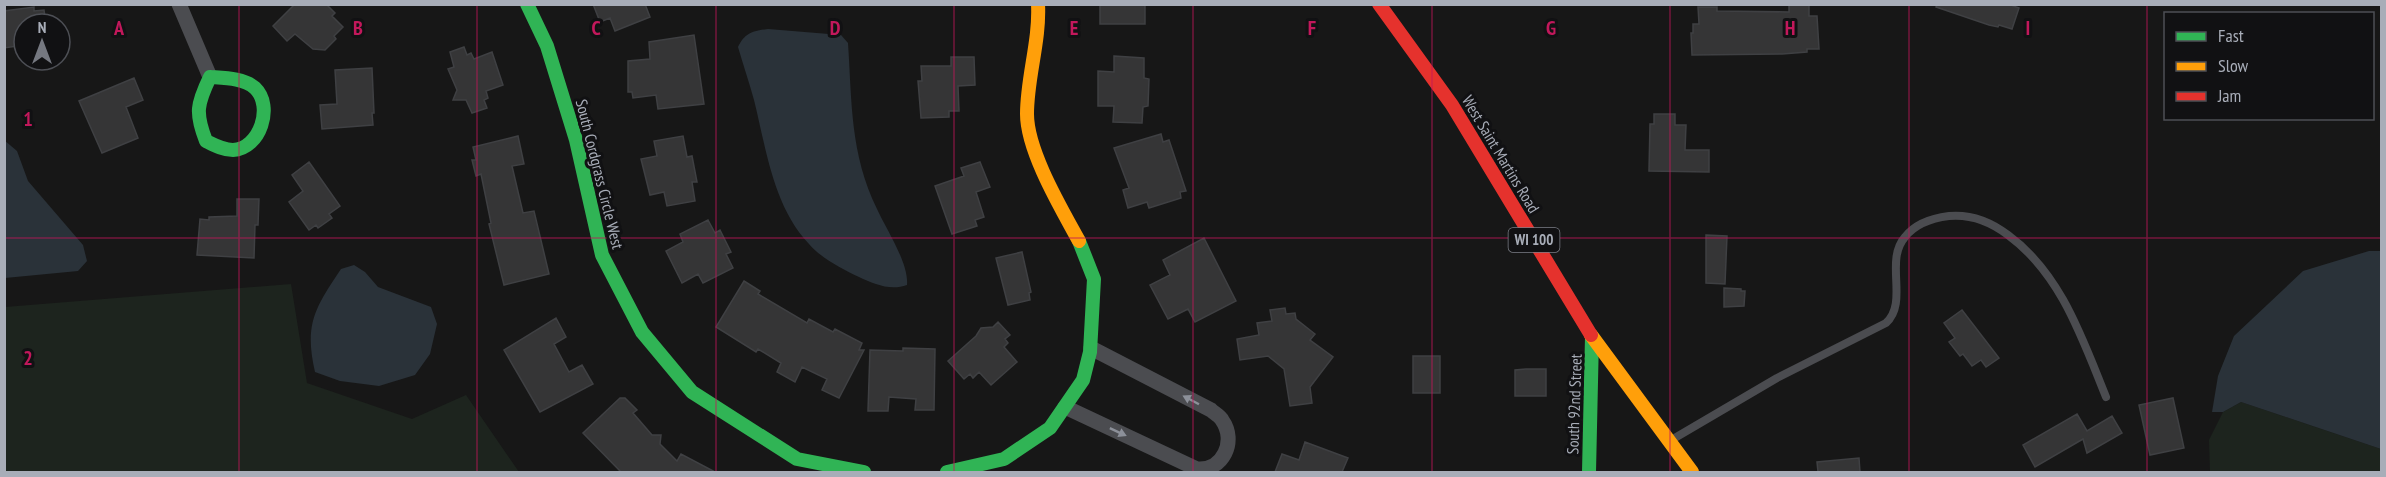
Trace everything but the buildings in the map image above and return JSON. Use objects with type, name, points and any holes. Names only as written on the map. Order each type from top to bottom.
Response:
[{"type":"street","points":[[179,4],[210,77],[196,108],[197,119],[206,141],[226,149],[238,149],[257,136],[263,120],[261,97],[255,88],[245,82],[210,77]]},
{"type":"street","name":"South Cordgrass Circle West","points":[[527,4],[547,46],[576,140],[602,255],[642,332],[692,392],[797,459],[864,472]]},
{"type":"street","points":[[947,472],[1004,459],[1050,428],[1083,380],[1091,348],[1094,279],[1082,246],[1058,204],[1030,138],[1027,114],[1039,22],[1038,4]]},
{"type":"street","name":"West Saint Martins Road","points":[[1379,4],[1452,105],[1592,337],[1692,472]]},
{"type":"street","name":"South 92nd Street","points":[[1589,472],[1592,337]]},
{"type":"street","points":[[1065,407],[1197,469],[1215,467],[1221,462],[1225,452],[1227,430],[1222,420],[1211,410],[1091,348]]},
{"type":"lane","points":[[1670,441],[1777,378],[1886,323],[1893,317],[1895,264],[1901,242],[1907,234],[1925,222],[1955,215],[1980,219],[1993,225],[2020,244],[2049,276],[2079,328],[2106,397]]},
{"type":"shaded area","points":[[768,29],[841,35],[848,43],[857,148],[868,188],[901,257],[907,276],[907,285],[888,287],[876,284],[832,263],[809,244],[787,212],[772,176],[754,100],[738,47],[750,34]]},
{"type":"shaded area","points":[[4,140],[17,151],[28,181],[83,245],[87,261],[78,271],[5,278]]},
{"type":"shaded area","points":[[2369,251],[2381,251],[2381,449],[2241,402],[2223,412],[2212,412],[2218,376],[2234,336],[2303,271]]},
{"type":"shaded area","points":[[354,265],[365,272],[378,287],[431,307],[437,324],[430,354],[415,375],[379,386],[340,381],[315,372],[311,341],[318,306],[341,269]]},
{"type":"shaded area","points":[[291,284],[307,383],[412,419],[466,395],[519,472],[5,472],[5,307]]},
{"type":"shaded area","points":[[2241,402],[2381,449],[2381,472],[2210,472],[2209,440],[2223,412]]},
{"type":"traffic: fast","points":[[527,4],[547,46],[576,140],[602,255],[642,332],[692,392],[797,459],[864,472]]},
{"type":"traffic: fast","points":[[210,77],[245,82],[255,88],[261,96],[264,115],[261,125],[257,135],[242,148],[226,149],[206,141],[200,123],[199,109],[202,94],[210,77]]},
{"type":"traffic: fast","points":[[947,472],[1004,459],[1050,428],[1083,380],[1090,352],[1094,279],[1079,241]]},
{"type":"traffic: fast","points":[[1589,472],[1592,337]]},
{"type":"traffic: slow","points":[[1038,4],[1037,32],[1029,86],[1028,129],[1046,179],[1079,241]]},
{"type":"traffic: slow","points":[[1591,335],[1692,472]]},
{"type":"traffic: jam","points":[[1379,4],[1452,105],[1591,335]]}]
